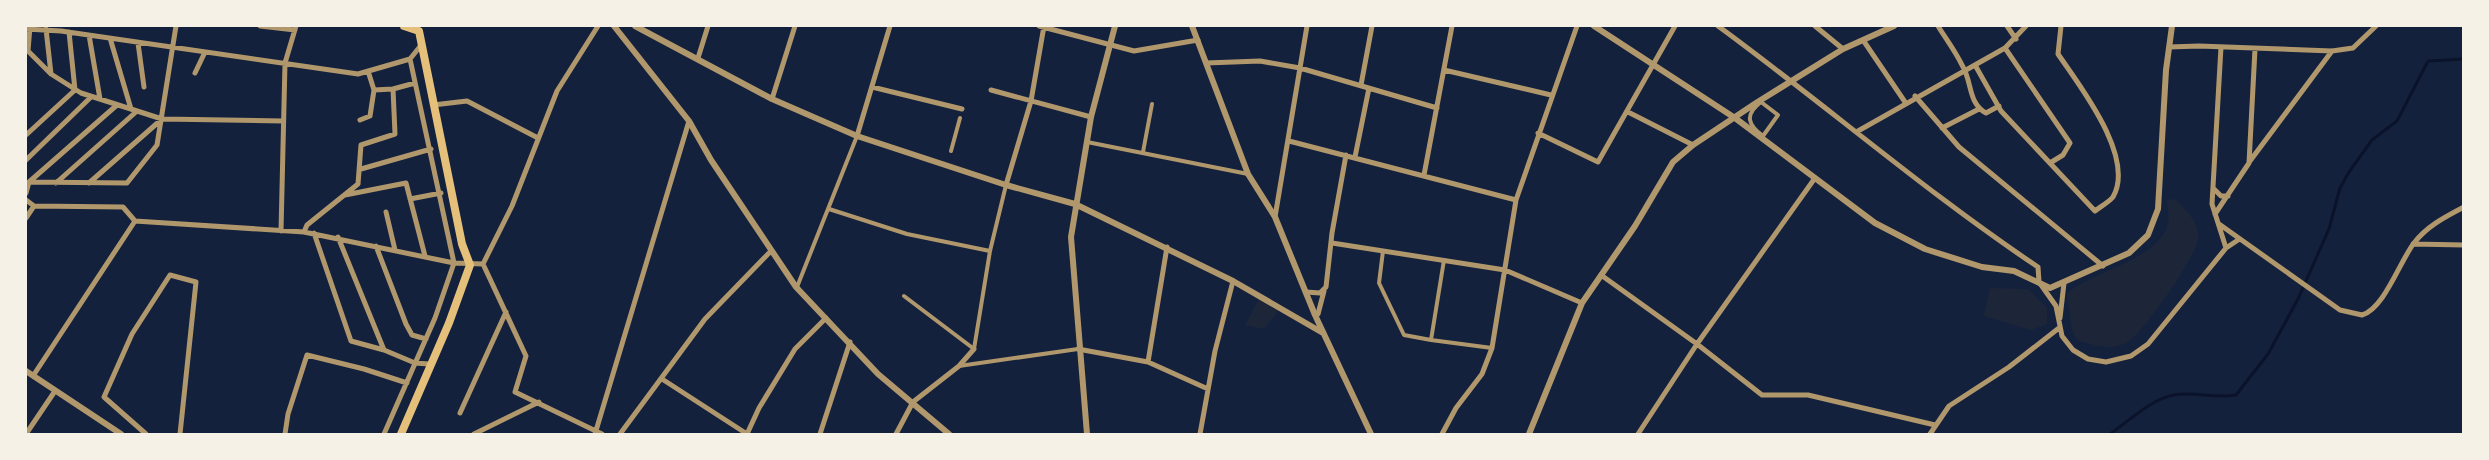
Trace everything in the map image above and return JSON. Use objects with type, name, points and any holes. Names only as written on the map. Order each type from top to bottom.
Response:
[{"type":"main road","points":[[401,435],[429,364],[449,323],[470,265],[462,244],[433,105],[420,28],[404,26]]},
{"type":"street","points":[[29,182],[128,183],[157,145],[176,26]]},
{"type":"street","points":[[260,26],[295,28],[285,63],[281,231]]},
{"type":"street","points":[[483,264],[512,206],[557,91],[598,26]]},
{"type":"street","points":[[614,26],[689,121],[711,160],[796,287],[878,374],[950,435]]},
{"type":"street","points":[[635,26],[772,99],[856,136],[1006,185],[1075,204],[1233,281],[1296,315],[1323,333]]},
{"type":"street","points":[[698,58],[708,26]]},
{"type":"street","points":[[772,99],[795,26]]},
{"type":"street","points":[[796,287],[829,209],[856,136],[890,26]]},
{"type":"street","points":[[896,435],[913,402],[958,366],[974,349],[990,251],[1006,185],[1031,101],[1042,26],[1134,51],[1197,40]]},
{"type":"street","points":[[1087,435],[1078,349],[1071,237],[1091,117],[1115,26]]},
{"type":"street","points":[[1192,26],[1248,174],[1275,217],[1315,315],[1371,435]]},
{"type":"street","points":[[1275,217],[1307,26]]},
{"type":"street","points":[[1361,85],[1371,26]]},
{"type":"street","points":[[1424,175],[1452,26]]},
{"type":"street","points":[[1442,435],[1456,408],[1482,374],[1492,348],[1516,200],[1577,26]]},
{"type":"street","points":[[1594,26],[1735,118],[1875,223],[1925,249],[1982,267],[2014,271],[2050,288],[2129,253],[2148,235],[2158,210],[2172,26]]},
{"type":"street","points":[[1538,133],[1598,162],[1675,26]]},
{"type":"street","points":[[1718,26],[1858,130],[1971,222],[2038,267],[2039,282],[2056,306],[2062,336],[2073,350],[2088,359],[2106,362],[2132,356],[2148,344],[2226,248],[2238,240]]},
{"type":"street","points":[[1815,26],[1843,49]]},
{"type":"street","points":[[1529,435],[1582,303],[1635,226],[1671,164],[1693,146],[1843,49],[1894,26]]},
{"type":"street","points":[[1938,26],[1965,69],[1972,98],[1979,109],[1986,113],[1999,106]]},
{"type":"street","points":[[2007,26],[2016,39]]},
{"type":"street","points":[[1858,130],[1915,96],[2005,48],[2026,26]]},
{"type":"street","points":[[1975,65],[1999,106],[2095,211],[2112,197],[2116,184],[2117,163],[2106,128],[2058,54],[2061,26]]},
{"type":"street","points":[[2169,47],[2332,51],[2353,48],[2376,26]]},
{"type":"street","points":[[284,121],[162,119],[91,97],[75,90],[51,74],[28,51],[28,28],[62,28],[69,32],[358,74],[410,58],[422,44]]},
{"type":"street","points":[[46,29],[51,74]]},
{"type":"street","points":[[69,32],[75,90]]},
{"type":"street","points":[[89,35],[100,99]]},
{"type":"street","points":[[110,38],[134,110]]},
{"type":"street","points":[[1863,40],[1905,102]]},
{"type":"street","points":[[138,42],[144,87]]},
{"type":"street","points":[[2221,47],[2212,204],[2226,248]]},
{"type":"street","points":[[2005,48],[2070,143],[2062,155],[2050,163]]},
{"type":"street","points":[[2249,163],[2255,49]]},
{"type":"street","points":[[2215,214],[2249,163],[2332,51]]},
{"type":"street","points":[[195,74],[205,52]]},
{"type":"street","points":[[384,435],[426,339],[454,263],[441,193],[410,58]]},
{"type":"street","points":[[1206,63],[1260,62],[1300,68],[1437,108]]},
{"type":"street","points":[[1444,70],[1551,95]]},
{"type":"street","points":[[360,120],[370,116],[374,90],[368,71]]},
{"type":"street","points":[[374,90],[393,89],[415,83]]},
{"type":"street","points":[[872,87],[962,109]]},
{"type":"street","points":[[1354,157],[1369,88]]},
{"type":"street","points":[[304,232],[307,225],[357,184],[361,169],[361,145],[395,134],[393,89]]},
{"type":"street","points":[[26,135],[75,90]]},
{"type":"street","points":[[991,90],[1091,117]]},
{"type":"street","points":[[1915,96],[1959,147],[2103,266]]},
{"type":"street","points":[[26,160],[91,97]]},
{"type":"street","points":[[433,105],[467,100],[538,138]]},
{"type":"street","points":[[1761,102],[1778,115],[1770,126],[1763,136],[1751,127],[1750,112],[1761,102]]},
{"type":"street","points":[[1143,152],[1152,104]]},
{"type":"street","points":[[26,193],[29,182],[117,105]]},
{"type":"street","points":[[1942,128],[1979,109]]},
{"type":"street","points":[[56,183],[134,110]]},
{"type":"street","points":[[1628,112],[1693,146]]},
{"type":"street","points":[[951,151],[960,118]]},
{"type":"street","points":[[89,183],[162,119]]},
{"type":"street","points":[[483,264],[526,356],[516,392],[598,433],[689,121]]},
{"type":"street","points":[[1289,141],[1516,200]]},
{"type":"street","points":[[1087,142],[1248,174]]},
{"type":"street","points":[[361,169],[431,149]]},
{"type":"street","points":[[1296,315],[1315,315],[1322,307],[1346,155]]},
{"type":"street","points":[[1638,435],[1697,344],[1815,178]]},
{"type":"street","points":[[343,195],[406,183],[425,256]]},
{"type":"street","points":[[2213,188],[2221,196],[2228,196]]},
{"type":"street","points":[[410,199],[441,193]]},
{"type":"street","points":[[26,200],[34,206],[123,207],[135,221],[314,233],[454,263],[483,264]]},
{"type":"street","points":[[26,218],[34,206]]},
{"type":"street","points":[[2219,224],[2238,240],[2252,245],[2340,310],[2362,315],[2374,307],[2413,244],[2438,220],[2463,207]]},
{"type":"street","points":[[829,209],[907,234],[990,251]]},
{"type":"street","points":[[386,212],[395,250]]},
{"type":"street","points":[[33,376],[135,221]]},
{"type":"street","points":[[314,233],[351,340],[415,363],[429,364]]},
{"type":"street","points":[[338,237],[384,350]]},
{"type":"street","points":[[1332,243],[1505,270],[1582,303]]},
{"type":"street","points":[[2413,244],[2463,245]]},
{"type":"street","points":[[376,246],[406,324],[412,335],[426,339]]},
{"type":"street","points":[[1148,362],[1167,247]]},
{"type":"street","points":[[620,435],[705,320],[771,251]]},
{"type":"street","points":[[1383,251],[1378,283],[1404,335],[1492,348]]},
{"type":"street","points":[[1431,340],[1444,260]]},
{"type":"street","points":[[146,435],[104,397],[132,334],[170,275],[196,282],[180,435]]},
{"type":"street","points":[[1601,275],[1697,344],[1762,395],[1808,395],[1935,425]]},
{"type":"street","points":[[1200,435],[1208,389],[1233,281]]},
{"type":"street","points":[[1930,435],[1949,406],[2009,367],[2059,328],[2064,283]]},
{"type":"street","points":[[1305,292],[1324,291]]},
{"type":"street","points":[[904,296],[974,349]]},
{"type":"street","points":[[460,413],[506,312]]},
{"type":"street","points":[[662,379],[747,434],[759,408],[795,349],[826,318]]},
{"type":"street","points":[[820,435],[850,342]]},
{"type":"street","points":[[958,366],[1078,349],[1148,362],[1208,389]]},
{"type":"street","points":[[285,435],[288,414],[307,355],[406,383]]},
{"type":"street","points":[[26,370],[121,435]]},
{"type":"street","points":[[26,435],[56,391]]},
{"type":"street","points":[[474,435],[539,402]]},
{"type":"street","points":[[491,427],[494,435]]},
{"type":"shaded area","points":[[2176,199],[2197,227],[2198,238],[2189,261],[2168,294],[2144,326],[2126,343],[2108,347],[2077,340],[2072,330],[2067,294],[2092,278],[2139,256],[2152,246],[2162,236],[2168,223],[2167,200]]},
{"type":"shaded area","points":[[1990,288],[2028,289],[2047,308],[2047,324],[2031,330],[1984,316]]},
{"type":"shaded area","points":[[1260,297],[1281,308],[1264,329],[1245,325]]},
{"type":"waterway","points":[[2110,434],[2165,397],[2182,394],[2236,395],[2268,354],[2298,299],[2329,229],[2340,188],[2349,172],[2372,140],[2397,121],[2428,61],[2464,59]]}]
